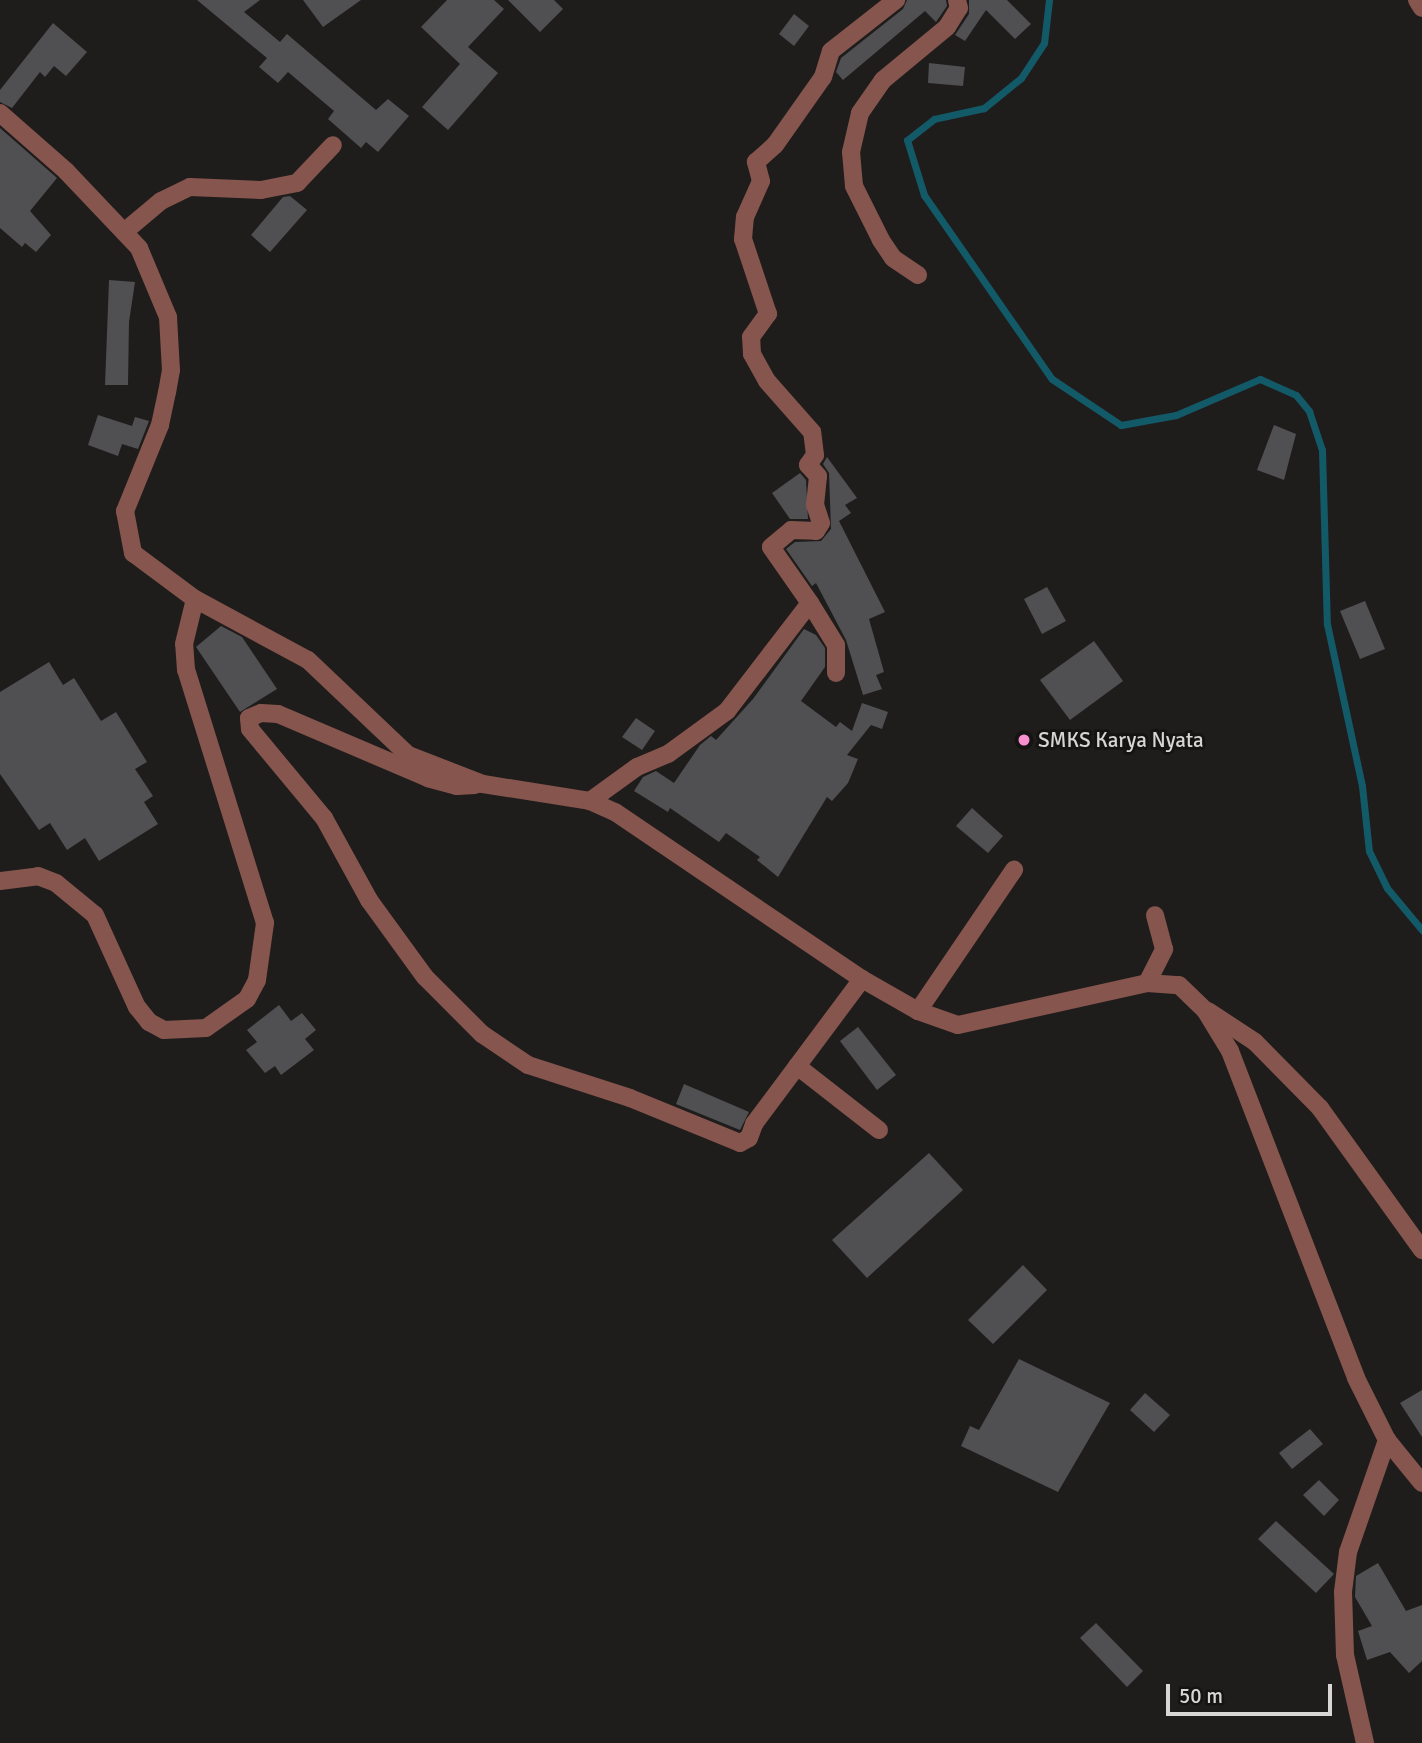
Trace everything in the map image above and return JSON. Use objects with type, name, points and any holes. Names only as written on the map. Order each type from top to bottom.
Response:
[{"type":"street","points":[[836,673],[836,645],[771,547],[791,530],[816,531],[821,523],[816,505],[817,476],[808,465],[815,455],[812,432],[767,381],[752,354],[751,337],[768,314],[743,239],[746,217],[761,181],[756,162],[775,145],[823,77],[831,51],[896,0]]},
{"type":"street","points":[[918,275],[893,258],[881,240],[854,186],[851,152],[860,113],[883,80],[947,27],[959,8],[957,0]]},
{"type":"street","points":[[1417,0],[1422,8]]},
{"type":"street","points":[[0,113],[139,248],[168,317],[171,370],[160,425],[125,511],[133,553],[195,599],[308,660],[408,755],[483,784],[590,801],[615,812],[862,979],[918,1011],[958,1025],[1147,983],[1179,985],[1205,1010],[1255,1042],[1320,1108],[1422,1250]]},
{"type":"street","points":[[124,232],[161,201],[190,187],[261,190],[297,183],[333,145]]},
{"type":"street","points":[[0,881],[38,876],[57,883],[87,907],[108,936],[137,1007],[149,1022],[164,1030],[206,1028],[247,999],[264,951],[265,923],[186,670],[184,644],[195,599]]},
{"type":"street","points":[[590,801],[637,767],[668,754],[727,711],[810,604]]},
{"type":"street","points":[[483,784],[469,787],[440,782],[278,714],[254,715],[248,723],[324,818],[369,900],[425,977],[462,1016],[507,1053],[554,1076],[619,1093],[740,1143],[749,1138],[754,1125],[862,979]]},
{"type":"street","points":[[918,1011],[1014,870]]},
{"type":"street","points":[[1147,983],[1164,949],[1155,915]]},
{"type":"street","points":[[1205,1010],[1230,1051],[1356,1378],[1387,1440],[1422,1483]]},
{"type":"street","points":[[797,1066],[879,1130]]},
{"type":"street","points":[[1365,1743],[1345,1655],[1343,1592],[1348,1552],[1387,1440]]},
{"type":"building","points":[[197,0],[260,0],[244,12],[280,42],[287,34],[376,110],[388,99],[409,116],[378,152],[366,142],[361,148],[328,119],[334,111],[288,72],[278,83],[259,67],[267,58]]},
{"type":"building","points":[[303,0],[361,0],[323,27]]},
{"type":"building","points":[[447,0],[494,0],[504,9],[468,47],[498,73],[448,130],[422,107],[460,64],[421,27]]},
{"type":"building","points":[[508,0],[554,0],[563,9],[540,32]]},
{"type":"building","points":[[907,0],[946,0],[947,6],[936,22],[925,11],[843,80],[836,72],[841,58],[903,9]]},
{"type":"building","points":[[969,0],[1007,0],[1031,24],[1015,39],[986,10],[965,41],[955,35],[969,14]]},
{"type":"building","points":[[794,14],[809,26],[794,46],[779,34]]},
{"type":"building","points":[[53,23],[87,52],[66,76],[54,66],[45,77],[40,72],[12,108],[0,102],[0,90]]},
{"type":"building","points":[[929,63],[965,67],[963,86],[928,83]]},
{"type":"building","points":[[0,128],[57,178],[30,211],[51,235],[36,252],[25,243],[22,247],[0,228]]},
{"type":"building","points":[[290,196],[307,210],[270,252],[251,235],[283,197]]},
{"type":"building","points":[[109,280],[135,282],[129,322],[128,385],[105,385]]},
{"type":"building","points":[[98,415],[132,426],[135,417],[149,421],[138,449],[122,444],[118,456],[88,445]]},
{"type":"building","points":[[1274,425],[1296,434],[1284,480],[1257,470]]},
{"type":"building","points":[[827,457],[857,498],[845,505],[851,513],[839,521],[885,612],[869,619],[884,672],[876,675],[882,689],[863,695],[846,640],[816,583],[812,586],[786,549],[795,542],[821,541],[831,529],[829,473],[823,464]]},
{"type":"building","points":[[800,473],[806,480],[808,519],[790,519],[772,493]]},
{"type":"building","points":[[1047,587],[1066,621],[1042,634],[1024,599]]},
{"type":"building","points":[[1365,601],[1385,649],[1360,659],[1340,611]]},
{"type":"building","points":[[221,626],[242,637],[277,689],[240,712],[196,647]]},
{"type":"building","points":[[804,629],[816,635],[825,648],[825,667],[801,701],[836,727],[840,722],[852,731],[862,703],[888,712],[882,729],[871,725],[847,755],[858,759],[848,783],[832,801],[827,797],[778,877],[757,860],[760,857],[726,833],[719,842],[670,808],[668,812],[634,791],[643,777],[656,771],[674,783],[700,745],[711,736],[716,740],[753,699]]},
{"type":"building","points":[[1094,641],[1123,681],[1070,720],[1040,680]]},
{"type":"building","points":[[49,662],[63,685],[74,678],[101,721],[116,712],[147,762],[135,769],[153,796],[144,802],[158,824],[99,861],[85,838],[67,850],[50,823],[39,830],[0,774],[0,692]]},
{"type":"building","points":[[636,718],[655,731],[642,750],[622,737]]},
{"type":"building","points":[[972,808],[1003,836],[988,853],[956,826]]},
{"type":"building","points":[[279,1005],[291,1021],[302,1013],[316,1030],[305,1039],[314,1050],[281,1075],[275,1066],[265,1073],[246,1050],[257,1042],[247,1030]]},
{"type":"building","points":[[858,1027],[896,1075],[877,1090],[840,1041]]},
{"type":"building","points":[[684,1084],[749,1112],[740,1130],[676,1104]]},
{"type":"building","points":[[929,1153],[963,1190],[867,1278],[832,1240]]},
{"type":"building","points":[[1023,1265],[1047,1290],[993,1344],[968,1320]]},
{"type":"building","points":[[1019,1359],[1110,1403],[1058,1492],[961,1446],[970,1426],[979,1430]]},
{"type":"building","points":[[1422,1390],[1422,1437],[1400,1403]]},
{"type":"building","points":[[1145,1393],[1170,1415],[1154,1432],[1130,1410]]},
{"type":"building","points":[[1310,1429],[1323,1444],[1292,1469],[1279,1453]]},
{"type":"building","points":[[1319,1480],[1339,1500],[1324,1516],[1303,1495]]},
{"type":"building","points":[[1276,1521],[1334,1574],[1316,1593],[1258,1539]]},
{"type":"building","points":[[1378,1563],[1406,1611],[1422,1605],[1422,1661],[1409,1673],[1390,1652],[1367,1660],[1358,1631],[1372,1626],[1355,1597],[1356,1576]]},
{"type":"building","points":[[1096,1623],[1143,1671],[1127,1687],[1080,1638]]},
{"type":"waterway","points":[[1049,0],[1044,43],[1021,78],[984,108],[934,119],[907,140],[924,195],[1052,379],[1121,425],[1176,415],[1260,379],[1296,395],[1309,411],[1322,450],[1327,624],[1362,786],[1369,851],[1387,888],[1422,930]]},
{"type":"place","name":"SMKS Karya Nyata","points":[[1024,740]]}]
